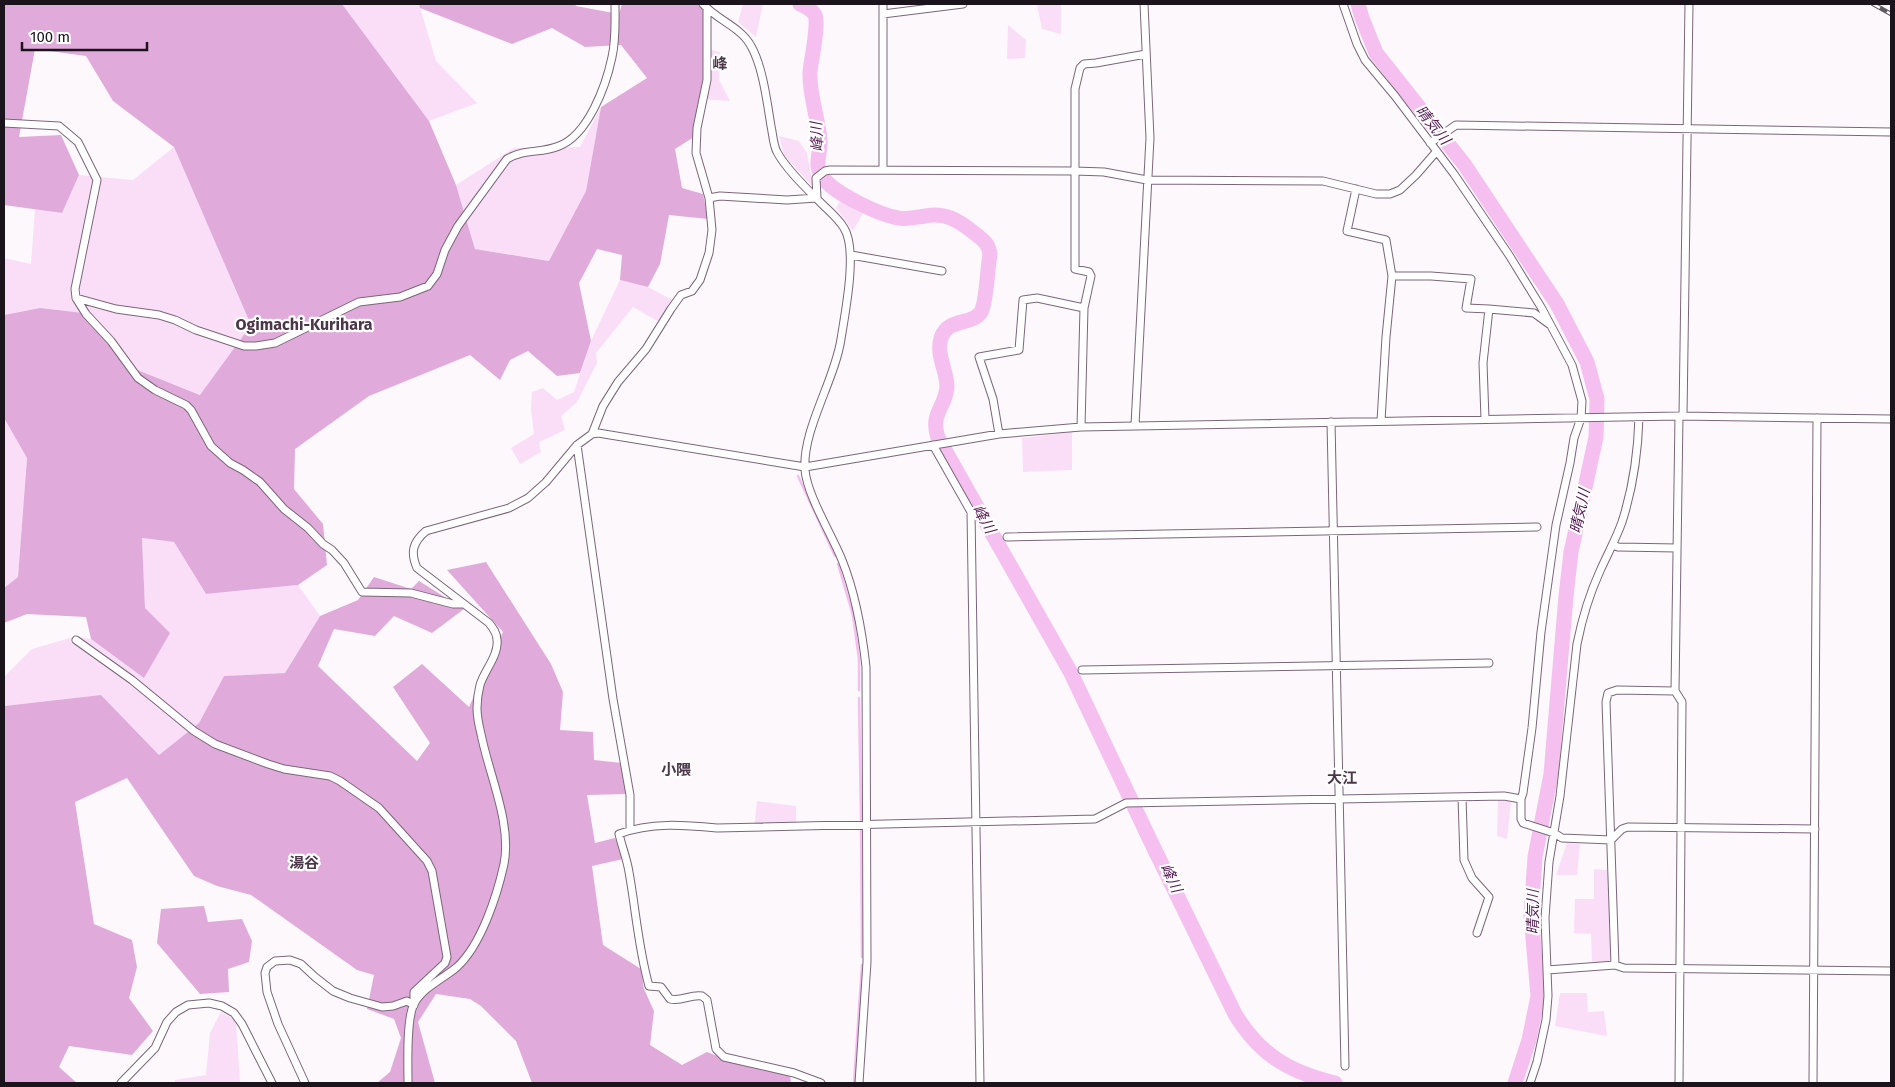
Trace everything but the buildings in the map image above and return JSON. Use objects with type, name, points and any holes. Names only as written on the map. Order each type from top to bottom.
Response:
[{"type":"street","points":[[76,298],[116,309],[159,315],[228,341],[256,346],[275,343],[288,338],[359,302],[400,297],[421,289],[433,281],[445,250],[458,226],[507,159],[517,153],[558,147],[575,136],[588,119],[605,82],[613,57],[615,4]]},
{"type":"street","points":[[883,4],[883,170]]},
{"type":"street","points":[[883,14],[963,4]]},
{"type":"street","points":[[1135,426],[1150,138],[1144,4],[1138,4]]},
{"type":"street","points":[[1343,4],[1357,44],[1365,60],[1432,141],[1436,152],[1454,174],[1552,326],[1565,350],[1582,400],[1581,418],[1574,438],[1556,525],[1541,632],[1532,728],[1521,799],[1521,819],[1524,823],[1562,838],[1611,840],[1622,829],[1628,827],[1814,829]]},
{"type":"street","points":[[1679,1083],[1682,702],[1675,691],[1688,4]]},
{"type":"street","points":[[592,434],[603,406],[618,382],[646,349],[670,308],[681,295],[692,290],[700,280],[707,261],[711,241],[712,212],[696,153],[697,128],[707,80],[705,6]]},
{"type":"street","points":[[705,6],[746,38],[752,46],[763,79],[775,147],[783,162],[834,215],[845,229],[849,239],[851,255],[841,342],[836,363],[816,417],[806,451],[805,467],[809,486],[851,586],[863,639],[866,667],[868,962],[859,1083]]},
{"type":"street","points":[[1081,427],[1084,308],[1091,276],[1089,272],[1075,269],[1075,89],[1080,68],[1084,64],[1146,54]]},
{"type":"street","points":[[4,123],[59,126],[78,142],[97,180],[75,289],[76,298],[86,314],[111,341],[138,378],[155,390],[186,405],[191,410],[211,446],[230,463],[260,482],[284,509],[332,550],[344,563],[362,592],[411,593],[453,604],[465,604]]},
{"type":"street","points":[[1432,141],[1456,125],[1891,132]]},
{"type":"street","points":[[817,198],[816,178],[824,171],[883,170],[1075,171],[1104,172],[1148,180],[1323,181],[1376,194],[1390,194],[1400,190],[1436,152]]},
{"type":"street","points":[[1356,189],[1347,231],[1386,240],[1392,276],[1381,421]]},
{"type":"street","points":[[709,198],[720,196],[787,200],[817,198]]},
{"type":"street","points":[[851,255],[942,271]]},
{"type":"street","points":[[1392,276],[1431,276],[1471,280],[1466,308],[1534,313],[1552,326]]},
{"type":"street","points":[[999,434],[993,399],[979,357],[1019,350],[1023,300],[1037,298],[1084,308]]},
{"type":"street","points":[[1485,419],[1483,363],[1488,309]]},
{"type":"street","points":[[414,1005],[422,993],[458,965],[473,948],[485,923],[501,874],[506,852],[506,841],[503,817],[484,752],[477,711],[480,684],[498,641],[495,630],[489,623],[417,568],[412,552],[418,538],[426,531],[509,508],[528,498],[546,482],[576,445],[592,434],[598,433],[805,467],[999,434],[1081,427],[1681,416],[1891,419]]},
{"type":"street","points":[[1530,1083],[1542,1042],[1546,1020],[1548,996],[1546,918],[1549,862],[1552,833],[1560,796],[1571,694],[1582,620],[1627,505],[1634,472],[1639,417]]},
{"type":"street","points":[[1813,1083],[1817,418]]},
{"type":"street","points":[[1331,422],[1345,1066]]},
{"type":"street","points":[[576,445],[613,699],[630,795],[630,830]]},
{"type":"street","points":[[933,446],[970,512],[980,1083]]},
{"type":"street","points":[[1007,537],[1537,527]]},
{"type":"street","points":[[1612,545],[1618,547],[1677,548]]},
{"type":"street","points":[[76,640],[132,680],[194,731],[215,744],[284,768],[330,776],[359,793],[379,808],[427,861],[432,871],[447,957],[445,963],[414,992],[408,1083]]},
{"type":"street","points":[[1082,670],[1489,663]]},
{"type":"street","points":[[1615,965],[1606,702],[1608,693],[1617,690],[1675,691]]},
{"type":"street","points":[[821,1083],[794,1073],[724,1058],[716,1049],[706,1000],[702,996],[693,994],[677,1001],[670,999],[661,987],[649,986],[635,924],[629,871],[619,834],[630,830],[668,824],[717,828],[1095,819],[1126,803],[1142,802],[1504,796],[1521,799]]},
{"type":"street","points":[[1462,797],[1464,860],[1472,878],[1489,897],[1477,933]]},
{"type":"street","points":[[305,1083],[278,1024],[264,981],[267,967],[275,961],[290,960],[301,964],[327,986],[350,998],[382,1007],[408,1002],[414,1005]]},
{"type":"street","points":[[1547,970],[1615,965],[1624,968],[1681,970],[1891,971]]},
{"type":"street","points":[[121,1083],[155,1048],[167,1022],[176,1012],[188,1006],[208,1004],[222,1006],[234,1013],[242,1024],[272,1083]]},
{"type":"shaded area","points":[[4,4],[342,4],[429,121],[456,185],[475,249],[549,261],[586,191],[601,107],[647,78],[621,45],[585,47],[552,28],[512,44],[420,8],[419,4],[575,4],[576,6],[619,14],[622,4],[700,4],[706,36],[701,108],[694,137],[675,149],[682,188],[703,194],[708,219],[669,215],[660,264],[648,287],[620,280],[622,255],[597,249],[579,283],[591,341],[580,373],[557,376],[528,351],[510,360],[500,380],[470,355],[369,396],[295,449],[294,489],[323,524],[327,565],[298,585],[206,594],[174,542],[142,538],[145,608],[170,633],[144,678],[91,639],[86,617],[27,614],[4,623],[4,588],[18,577],[27,458],[4,418],[4,315],[40,308],[83,313],[135,369],[200,395],[251,325],[174,147],[113,101],[86,56],[35,49],[19,137],[61,135],[79,175],[62,213],[4,205]]},
{"type":"shaded area","points":[[342,4],[419,4],[436,61],[477,103],[429,121]]},
{"type":"shaded area","points":[[743,4],[763,4],[756,37],[738,22]]},
{"type":"shaded area","points":[[1037,4],[1061,4],[1061,34],[1042,29]]},
{"type":"shaded area","points":[[1008,25],[1026,40],[1025,58],[1007,59]]},
{"type":"shaded area","points":[[705,48],[720,52],[719,80],[730,101],[702,99]]},
{"type":"shaded area","points":[[601,107],[586,191],[550,261],[475,249],[456,185],[514,148],[580,147]]},
{"type":"shaded area","points":[[779,136],[799,141],[807,153],[813,187],[784,155]]},
{"type":"shaded area","points":[[174,147],[251,325],[201,395],[135,369],[40,308],[4,315],[4,258],[31,264],[35,209],[62,213],[79,175],[133,180]]},
{"type":"shaded area","points":[[843,197],[864,211],[853,231],[836,208]]},
{"type":"shaded area","points":[[620,280],[648,287],[672,300],[659,322],[633,307],[596,353],[597,363],[577,402],[561,416],[565,430],[539,442],[541,452],[520,464],[511,448],[534,434],[531,409],[532,392],[543,388],[557,400],[574,392],[591,341]]},
{"type":"shaded area","points":[[4,418],[27,458],[18,577],[4,588]]},
{"type":"shaded area","points":[[1072,432],[1072,470],[1023,472],[1022,438]]},
{"type":"shaded area","points":[[142,538],[174,542],[206,594],[298,585],[320,616],[285,673],[224,676],[199,723],[159,755],[101,695],[4,706],[4,677],[32,649],[73,637],[91,639],[144,677],[145,608]]},
{"type":"shaded area","points":[[486,562],[551,664],[563,692],[560,730],[593,732],[594,760],[622,763],[626,794],[587,795],[595,843],[615,838],[623,859],[592,866],[603,945],[641,969],[644,989],[654,1011],[650,1045],[682,1065],[707,1052],[741,1065],[790,1076],[791,1083],[532,1083],[516,1041],[481,1006],[470,999],[436,994],[418,1022],[435,1083],[377,1083],[390,1072],[401,1038],[394,1019],[367,1009],[374,975],[357,970],[251,895],[217,886],[194,876],[127,778],[75,802],[94,924],[132,940],[137,967],[129,998],[153,1031],[132,1055],[69,1046],[59,1067],[77,1083],[4,1083],[4,706],[101,695],[159,755],[199,723],[224,676],[285,673],[320,616],[358,600],[374,577],[411,589],[419,581],[464,609],[432,633],[394,616],[375,636],[334,629],[318,666],[417,761],[430,743],[393,687],[422,664],[469,707],[503,632],[447,570]]},
{"type":"shaded area","points":[[1498,799],[1511,802],[1507,839],[1497,836]]},
{"type":"shaded area","points":[[757,801],[796,806],[796,827],[754,829]]},
{"type":"shaded area","points":[[1567,843],[1580,844],[1577,875],[1556,875]]},
{"type":"shaded area","points":[[1594,869],[1616,871],[1619,961],[1592,962],[1591,934],[1574,933],[1575,899],[1594,899]]},
{"type":"shaded area","points":[[204,906],[208,922],[242,919],[252,941],[249,962],[228,969],[229,992],[200,994],[157,943],[161,909]]},
{"type":"shaded area","points":[[1560,993],[1587,993],[1588,1012],[1604,1011],[1607,1036],[1555,1026]]},
{"type":"shaded area","points":[[221,1012],[236,1020],[240,1083],[175,1083],[175,1080],[206,1075],[210,1033]]},
{"type":"waterway","name":"峰川","points":[[800,4],[812,11],[816,20],[810,81],[820,140],[818,166],[822,177],[831,186],[848,197],[870,208],[890,216],[905,219],[932,215],[945,216],[962,224],[987,244],[990,255],[986,293],[981,312],[972,319],[949,327],[944,331],[941,338],[940,351],[947,387],[944,401],[937,417],[936,430],[938,438],[1071,673],[1235,1014],[1255,1041],[1277,1060],[1303,1073],[1335,1083]]},
{"type":"waterway","name":"晴気川","points":[[1358,4],[1376,53],[1464,164],[1557,304],[1587,362],[1597,399],[1596,437],[1571,552],[1551,774],[1535,857],[1531,915],[1538,996],[1529,1040],[1515,1083]]},
{"type":"waterway","points":[[798,476],[835,556]]},
{"type":"waterway","points":[[838,564],[853,615],[859,659],[859,690]]},
{"type":"waterway","points":[[859,698],[861,820]]},
{"type":"waterway","points":[[861,828],[862,957]]},
{"type":"waterway","points":[[854,1083],[862,965]]},
{"type":"railway","points":[[1873,4],[1891,14]]},
{"type":"district","name":"峰","points":[[720,64]]},
{"type":"district","name":"Ogimachi-Kurihara","points":[[304,324]]},
{"type":"district","name":"小隈","points":[[676,770]]},
{"type":"district","name":"大江","points":[[1342,778]]},
{"type":"district","name":"湯谷","points":[[304,863]]}]
